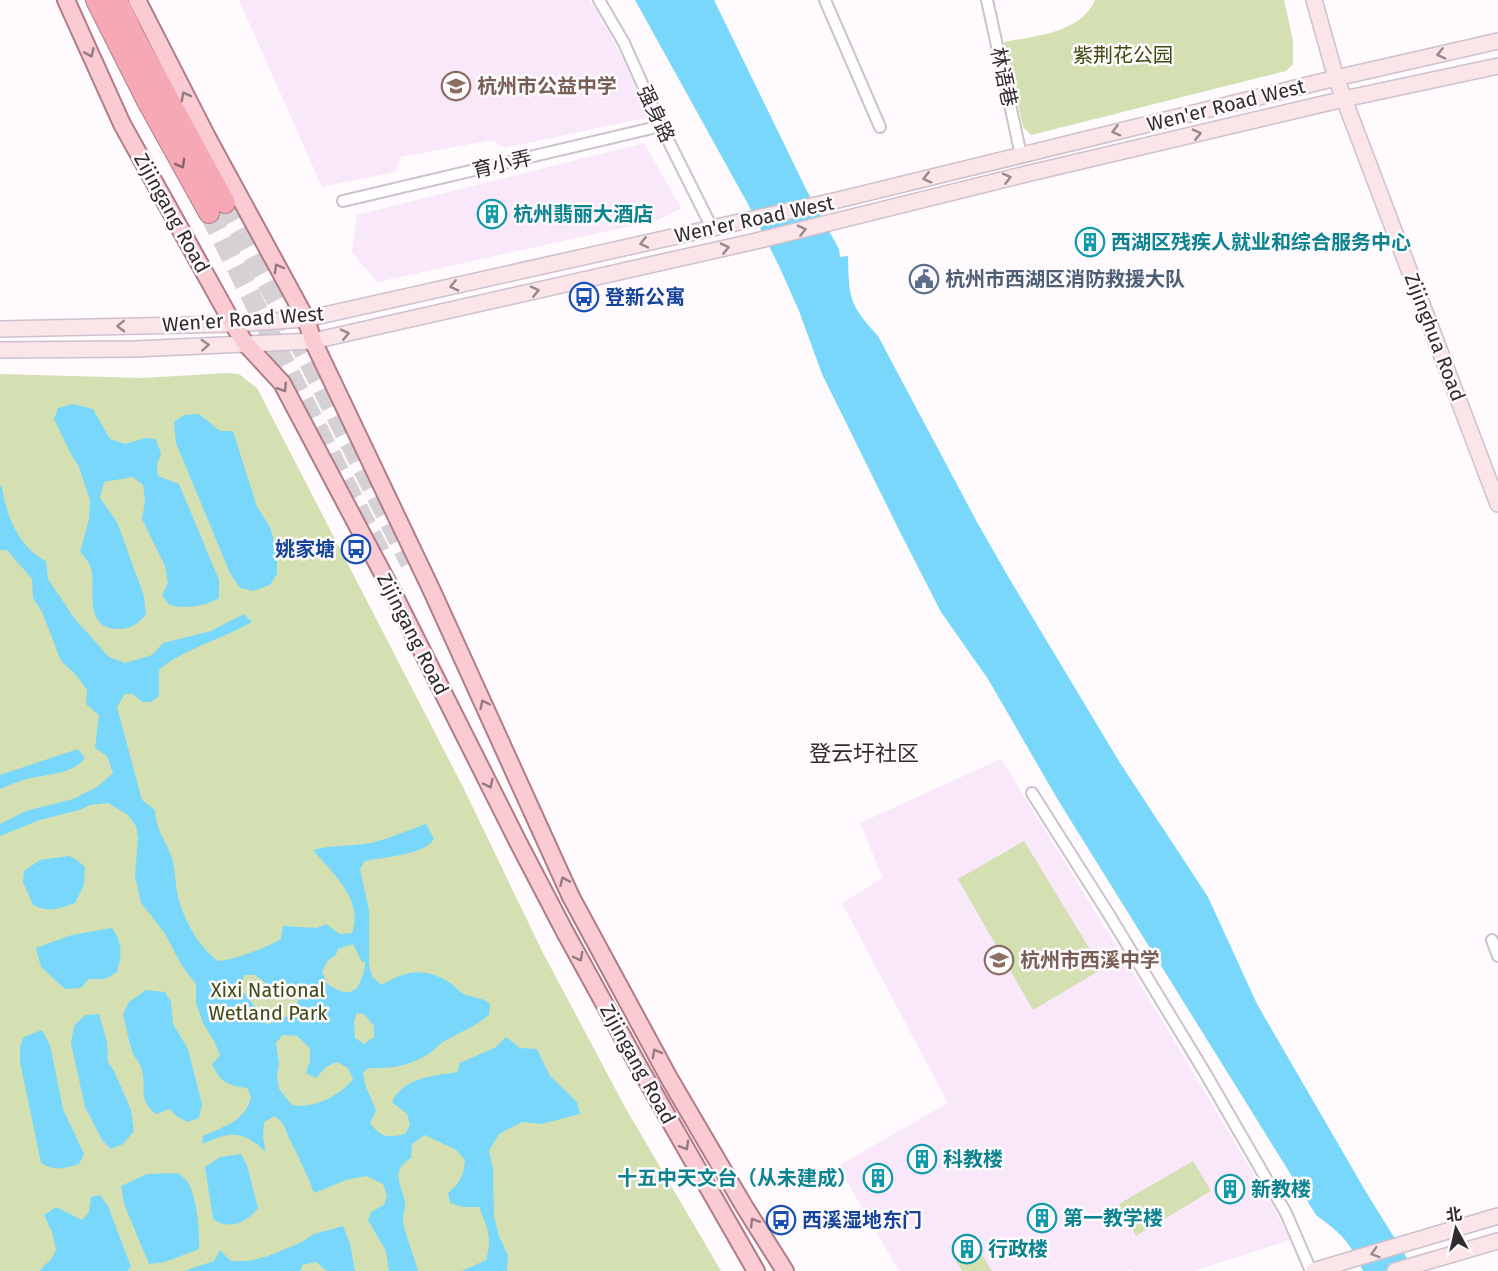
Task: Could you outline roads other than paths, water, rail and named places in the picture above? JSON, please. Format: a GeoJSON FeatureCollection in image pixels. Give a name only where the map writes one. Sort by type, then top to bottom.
{"type":"FeatureCollection","features":[{"type":"Feature","properties":{"kind":"highway","name":"Zijingang Road"},"geometry":{"type":"LineString","coordinates":[[96,0],[147,102],[217,208],[117,0]]}},
{"type":"Feature","properties":{"kind":"main road","name":"Zijingang Road"},"geometry":{"type":"LineString","coordinates":[[66,0],[122,124],[233,324],[245,343],[282,383],[392,591],[560,922],[638,1065],[756,1271]]}},
{"type":"Feature","properties":{"kind":"main road","name":"Zijingang Road"},"geometry":{"type":"LineString","coordinates":[[137,0],[207,137],[306,319],[314,341],[432,591],[571,897],[669,1078],[744,1206],[786,1271]]}},
{"type":"Feature","properties":{"kind":"main road","name":"Zijinghua Road"},"geometry":{"type":"LineString","coordinates":[[1314,0],[1336,78],[1498,504]]}},
{"type":"Feature","properties":{"kind":"main road","name":"Wen'er Road West"},"geometry":{"type":"LineString","coordinates":[[0,329],[233,324],[306,319],[838,200],[1336,78],[1498,41]]}},
{"type":"Feature","properties":{"kind":"main road","name":"Wen'er Road West"},"geometry":{"type":"LineString","coordinates":[[0,350],[135,349],[314,341],[756,241],[1344,99],[1498,66]]}},
{"type":"Feature","properties":{"kind":"main road"},"geometry":{"type":"LineString","coordinates":[[1312,1271],[1498,1216]]}},
{"type":"Feature","properties":{"kind":"main road"},"geometry":{"type":"LineString","coordinates":[[1395,1271],[1498,1241]]}},
{"type":"Feature","properties":{"kind":"street","name":"强身路"},"geometry":{"type":"LineString","coordinates":[[599,0],[624,43],[661,126],[712,228]]}},
{"type":"Feature","properties":{"kind":"street"},"geometry":{"type":"LineString","coordinates":[[825,0],[880,127]]}},
{"type":"Feature","properties":{"kind":"street","name":"林语巷"},"geometry":{"type":"LineString","coordinates":[[987,0],[1020,155]]}},
{"type":"Feature","properties":{"kind":"street","name":"育小弄"},"geometry":{"type":"LineString","coordinates":[[343,201],[661,126]]}},
{"type":"Feature","properties":{"kind":"street"},"geometry":{"type":"LineString","coordinates":[[1032,793],[1204,1071],[1286,1213],[1312,1271]]}},
{"type":"Feature","properties":{"kind":"street"},"geometry":{"type":"LineString","coordinates":[[1492,940],[1498,956]]}},
{"type":"Feature","properties":{"kind":"water"},"geometry":{"type":"Polygon","coordinates":[[[635,0],[714,0],[807,191],[839,249],[840,257],[848,256],[850,292],[856,308],[878,336],[1009,578],[1120,763],[1208,897],[1257,1004],[1366,1192],[1415,1271],[1363,1271],[1344,1239],[1316,1215],[1058,800],[988,679],[941,612],[822,374],[799,311],[749,206],[635,0]]]}},
{"type":"Feature","properties":{"kind":"water"},"geometry":{"type":"Polygon","coordinates":[[[73,404],[93,409],[110,439],[125,444],[145,438],[156,439],[161,454],[157,464],[158,476],[179,484],[219,580],[219,598],[195,606],[169,605],[162,595],[168,583],[165,566],[142,519],[145,501],[143,485],[133,477],[104,482],[100,498],[117,522],[144,596],[146,614],[134,625],[123,629],[107,627],[100,622],[93,606],[91,568],[80,552],[89,519],[90,500],[79,467],[54,419],[58,408],[73,404]]]}},
{"type":"Feature","properties":{"kind":"water"},"geometry":{"type":"Polygon","coordinates":[[[199,414],[220,431],[233,431],[257,507],[270,527],[277,552],[277,574],[270,585],[253,591],[240,588],[230,573],[176,443],[174,422],[184,415],[199,414]]]}},
{"type":"Feature","properties":{"kind":"water"},"geometry":{"type":"Polygon","coordinates":[[[0,486],[15,530],[28,548],[46,561],[48,579],[75,619],[109,657],[125,663],[152,655],[163,643],[211,631],[244,614],[252,622],[179,656],[159,670],[159,696],[151,702],[142,702],[133,694],[125,694],[117,707],[142,800],[155,810],[159,830],[170,851],[177,893],[183,912],[200,943],[218,961],[242,956],[281,939],[283,926],[317,928],[326,924],[340,934],[352,933],[355,921],[350,898],[337,877],[313,850],[375,842],[426,824],[434,839],[422,849],[365,861],[360,869],[369,910],[369,964],[372,977],[382,985],[409,973],[435,975],[464,994],[490,1004],[489,1015],[415,1061],[392,1067],[368,1068],[363,1073],[366,1087],[376,1110],[370,1123],[385,1136],[405,1134],[410,1125],[407,1114],[392,1102],[404,1087],[420,1079],[457,1072],[460,1063],[496,1047],[506,1037],[520,1048],[537,1049],[550,1076],[577,1102],[580,1114],[541,1124],[522,1122],[499,1134],[489,1151],[493,1168],[494,1216],[499,1236],[508,1256],[507,1271],[462,1271],[486,1260],[489,1245],[487,1227],[479,1207],[462,1207],[450,1203],[448,1193],[461,1178],[465,1160],[456,1150],[425,1135],[412,1144],[411,1158],[400,1168],[399,1173],[405,1203],[403,1221],[418,1271],[389,1271],[386,1251],[368,1220],[371,1212],[384,1205],[387,1195],[383,1184],[366,1176],[346,1180],[314,1193],[281,1121],[275,1116],[264,1122],[263,1138],[266,1152],[243,1136],[236,1135],[221,1137],[202,1144],[203,1136],[239,1118],[251,1097],[247,1088],[225,1082],[215,1070],[212,1064],[220,1055],[203,1023],[196,1003],[196,984],[182,966],[164,932],[141,903],[135,876],[138,838],[136,826],[128,815],[108,803],[90,805],[40,820],[0,836],[0,824],[26,811],[73,799],[97,787],[113,773],[107,756],[95,748],[99,715],[86,704],[87,690],[77,676],[61,661],[42,612],[33,598],[32,579],[7,550],[0,550],[0,486]],[[353,944],[338,949],[336,955],[328,960],[322,971],[327,984],[341,991],[350,992],[360,982],[365,962],[362,962],[353,944]],[[244,975],[240,988],[257,1009],[260,1018],[267,1024],[279,1021],[297,1010],[298,1000],[295,988],[281,980],[268,985],[255,975],[244,975]],[[357,1013],[354,1021],[355,1038],[364,1044],[374,1037],[374,1026],[364,1014],[357,1013]],[[283,1035],[276,1043],[279,1089],[292,1105],[309,1105],[326,1100],[341,1091],[353,1079],[348,1068],[337,1062],[326,1067],[316,1078],[306,1073],[310,1061],[310,1048],[297,1036],[283,1035]]]}},
{"type":"Feature","properties":{"kind":"water"},"geometry":{"type":"Polygon","coordinates":[[[78,749],[85,758],[72,768],[56,774],[23,780],[0,789],[0,775],[78,749]]]}},
{"type":"Feature","properties":{"kind":"water"},"geometry":{"type":"Polygon","coordinates":[[[69,856],[85,867],[84,885],[75,903],[54,909],[44,909],[33,905],[23,882],[24,871],[40,860],[69,856]]]}},
{"type":"Feature","properties":{"kind":"water"},"geometry":{"type":"Polygon","coordinates":[[[112,928],[120,944],[120,960],[117,972],[105,979],[89,979],[81,988],[65,989],[41,967],[36,948],[72,935],[112,928]]]}},
{"type":"Feature","properties":{"kind":"water"},"geometry":{"type":"Polygon","coordinates":[[[146,990],[165,992],[171,1002],[173,1024],[188,1049],[202,1104],[199,1118],[188,1122],[176,1116],[170,1109],[156,1114],[146,1103],[143,1074],[132,1051],[123,1014],[129,1002],[146,990]]]}},
{"type":"Feature","properties":{"kind":"water"},"geometry":{"type":"Polygon","coordinates":[[[99,1014],[107,1042],[108,1062],[131,1110],[134,1131],[123,1144],[111,1149],[102,1140],[85,1107],[71,1043],[74,1026],[85,1015],[99,1014]]]}},
{"type":"Feature","properties":{"kind":"water"},"geometry":{"type":"Polygon","coordinates":[[[42,1030],[50,1045],[63,1109],[84,1154],[79,1164],[64,1168],[55,1168],[41,1163],[20,1062],[20,1046],[24,1037],[42,1030]]]}},
{"type":"Feature","properties":{"kind":"water"},"geometry":{"type":"Polygon","coordinates":[[[241,1154],[247,1165],[258,1208],[243,1221],[231,1224],[219,1223],[213,1219],[205,1167],[220,1157],[241,1154]]]}},
{"type":"Feature","properties":{"kind":"water"},"geometry":{"type":"Polygon","coordinates":[[[178,1173],[187,1182],[194,1197],[199,1249],[165,1262],[149,1264],[124,1204],[121,1186],[147,1174],[178,1173]]]}},
{"type":"Feature","properties":{"kind":"water"},"geometry":{"type":"Polygon","coordinates":[[[100,1195],[108,1206],[131,1267],[127,1271],[39,1271],[52,1258],[56,1250],[52,1232],[44,1215],[56,1207],[82,1220],[89,1212],[91,1197],[100,1195]]]}},
{"type":"Feature","properties":{"kind":"water"},"geometry":{"type":"Polygon","coordinates":[[[343,1226],[350,1244],[355,1271],[327,1271],[316,1262],[302,1265],[300,1271],[184,1271],[214,1261],[220,1250],[231,1261],[249,1261],[300,1243],[314,1234],[343,1226]]]}},
{"type":"Feature","properties":{"kind":"tunnel"},"geometry":{"type":"LineString","coordinates":[[225,203],[309,362],[410,563]]}},
{"type":"Feature","properties":{"kind":"tunnel"},"geometry":{"type":"LineString","coordinates":[[209,213],[381,554]]}},
{"type":"Feature","properties":{"kind":"place","name":"杭州市公益中学"},"geometry":{"type":"Point","coordinates":[456,86]}},
{"type":"Feature","properties":{"kind":"place","name":"杭州翡丽大酒店"},"geometry":{"type":"Point","coordinates":[492,214]}},
{"type":"Feature","properties":{"kind":"place","name":"西湖区残疾人就业和综合服务中心"},"geometry":{"type":"Point","coordinates":[1090,242]}},
{"type":"Feature","properties":{"kind":"place","name":"杭州市西湖区消防救援大队"},"geometry":{"type":"Point","coordinates":[924,279]}},
{"type":"Feature","properties":{"kind":"place","name":"登新公寓"},"geometry":{"type":"Point","coordinates":[584,297]}},
{"type":"Feature","properties":{"kind":"place","name":"姚家塘"},"geometry":{"type":"Point","coordinates":[356,549]}},
{"type":"Feature","properties":{"kind":"place","name":"杭州市西溪中学"},"geometry":{"type":"Point","coordinates":[999,960]}},
{"type":"Feature","properties":{"kind":"place","name":"科教楼"},"geometry":{"type":"Point","coordinates":[922,1159]}},
{"type":"Feature","properties":{"kind":"place","name":"十五中天文台（从未建成）"},"geometry":{"type":"Point","coordinates":[878,1178]}},
{"type":"Feature","properties":{"kind":"place","name":"新教楼"},"geometry":{"type":"Point","coordinates":[1230,1189]}},
{"type":"Feature","properties":{"kind":"place","name":"第一教学楼"},"geometry":{"type":"Point","coordinates":[1042,1218]}},
{"type":"Feature","properties":{"kind":"place","name":"西溪湿地东门"},"geometry":{"type":"Point","coordinates":[781,1220]}},
{"type":"Feature","properties":{"kind":"place","name":"行政楼"},"geometry":{"type":"Point","coordinates":[967,1249]}},
{"type":"Feature","properties":{"kind":"district","name":"登云圩社区"},"geometry":{"type":"Point","coordinates":[864,753]}},
{"type":"Feature","properties":{"kind":"park label","name":"紫荆花公园"},"geometry":{"type":"Point","coordinates":[1123,55]}},
{"type":"Feature","properties":{"kind":"park label","name":"Xixi National Wetland Park"},"geometry":{"type":"Point","coordinates":[268,1002]}}]}
